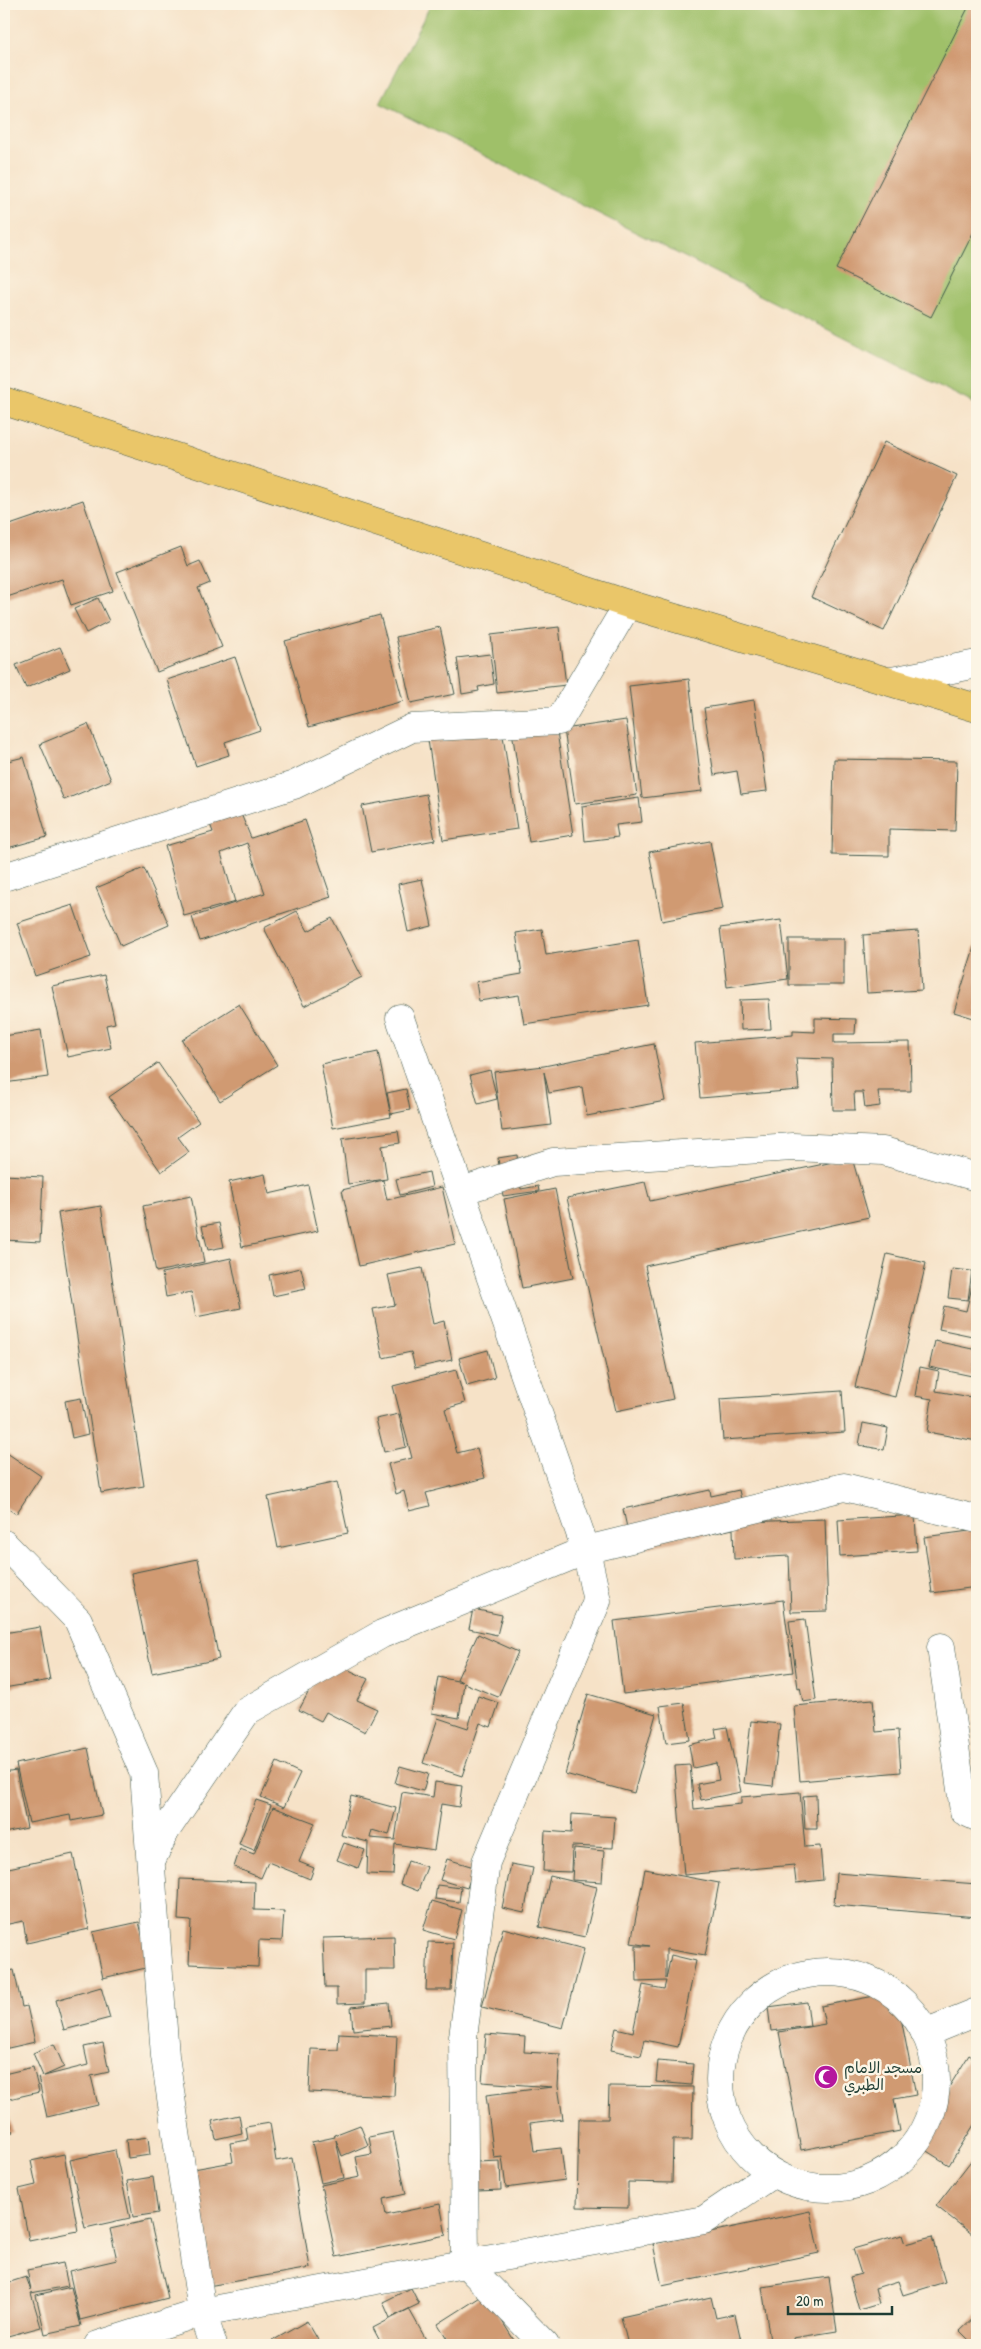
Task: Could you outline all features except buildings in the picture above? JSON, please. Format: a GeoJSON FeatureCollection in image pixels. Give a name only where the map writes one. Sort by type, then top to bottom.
{"type":"FeatureCollection","features":[{"type":"Feature","properties":{"kind":"main road"},"geometry":{"type":"LineString","coordinates":[[4,401],[628,604],[892,681],[977,708]]}},
{"type":"Feature","properties":{"kind":"street"},"geometry":{"type":"LineString","coordinates":[[4,877],[294,785],[412,728],[559,721],[628,604]]}},
{"type":"Feature","properties":{"kind":"street"},"geometry":{"type":"LineString","coordinates":[[892,681],[977,664]]}},
{"type":"Feature","properties":{"kind":"street"},"geometry":{"type":"LineString","coordinates":[[400,1018],[586,1550],[597,1602],[486,1862],[463,2037],[465,2264],[545,2345]]}},
{"type":"Feature","properties":{"kind":"street"},"geometry":{"type":"LineString","coordinates":[[461,1191],[553,1162],[792,1147],[883,1151],[977,1177]]}},
{"type":"Feature","properties":{"kind":"street"},"geometry":{"type":"LineString","coordinates":[[151,1861],[166,1830],[247,1711],[382,1634],[586,1550],[844,1487],[977,1519]]}},
{"type":"Feature","properties":{"kind":"street"},"geometry":{"type":"LineString","coordinates":[[4,1544],[78,1620],[144,1773],[165,2056],[202,2312],[213,2345]]}},
{"type":"Feature","properties":{"kind":"street"},"geometry":{"type":"LineString","coordinates":[[941,1647],[964,1811],[977,1817]]}},
{"type":"Feature","properties":{"kind":"street"},"geometry":{"type":"LineString","coordinates":[[832,1972],[867,1978],[898,1997],[922,2024],[925,2033],[935,2057],[936,2093],[926,2128],[905,2157],[876,2178],[842,2188],[806,2187],[772,2174],[745,2151],[726,2121],[719,2086],[723,2050],[739,2018],[764,1992],[796,1976],[832,1972]]}},
{"type":"Feature","properties":{"kind":"street"},"geometry":{"type":"LineString","coordinates":[[925,2033],[977,2012]]}},
{"type":"Feature","properties":{"kind":"street"},"geometry":{"type":"LineString","coordinates":[[98,2345],[202,2312],[704,2220],[772,2174]]}},
{"type":"Feature","properties":{"kind":"green space"},"geometry":{"type":"Polygon","coordinates":[[[431,4],[977,4],[977,405],[380,103],[431,4]]]}},
{"type":"Feature","properties":{"kind":"place","name":"مسجد الامام الطبري"},"geometry":{"type":"Point","coordinates":[826,2077]}}]}
